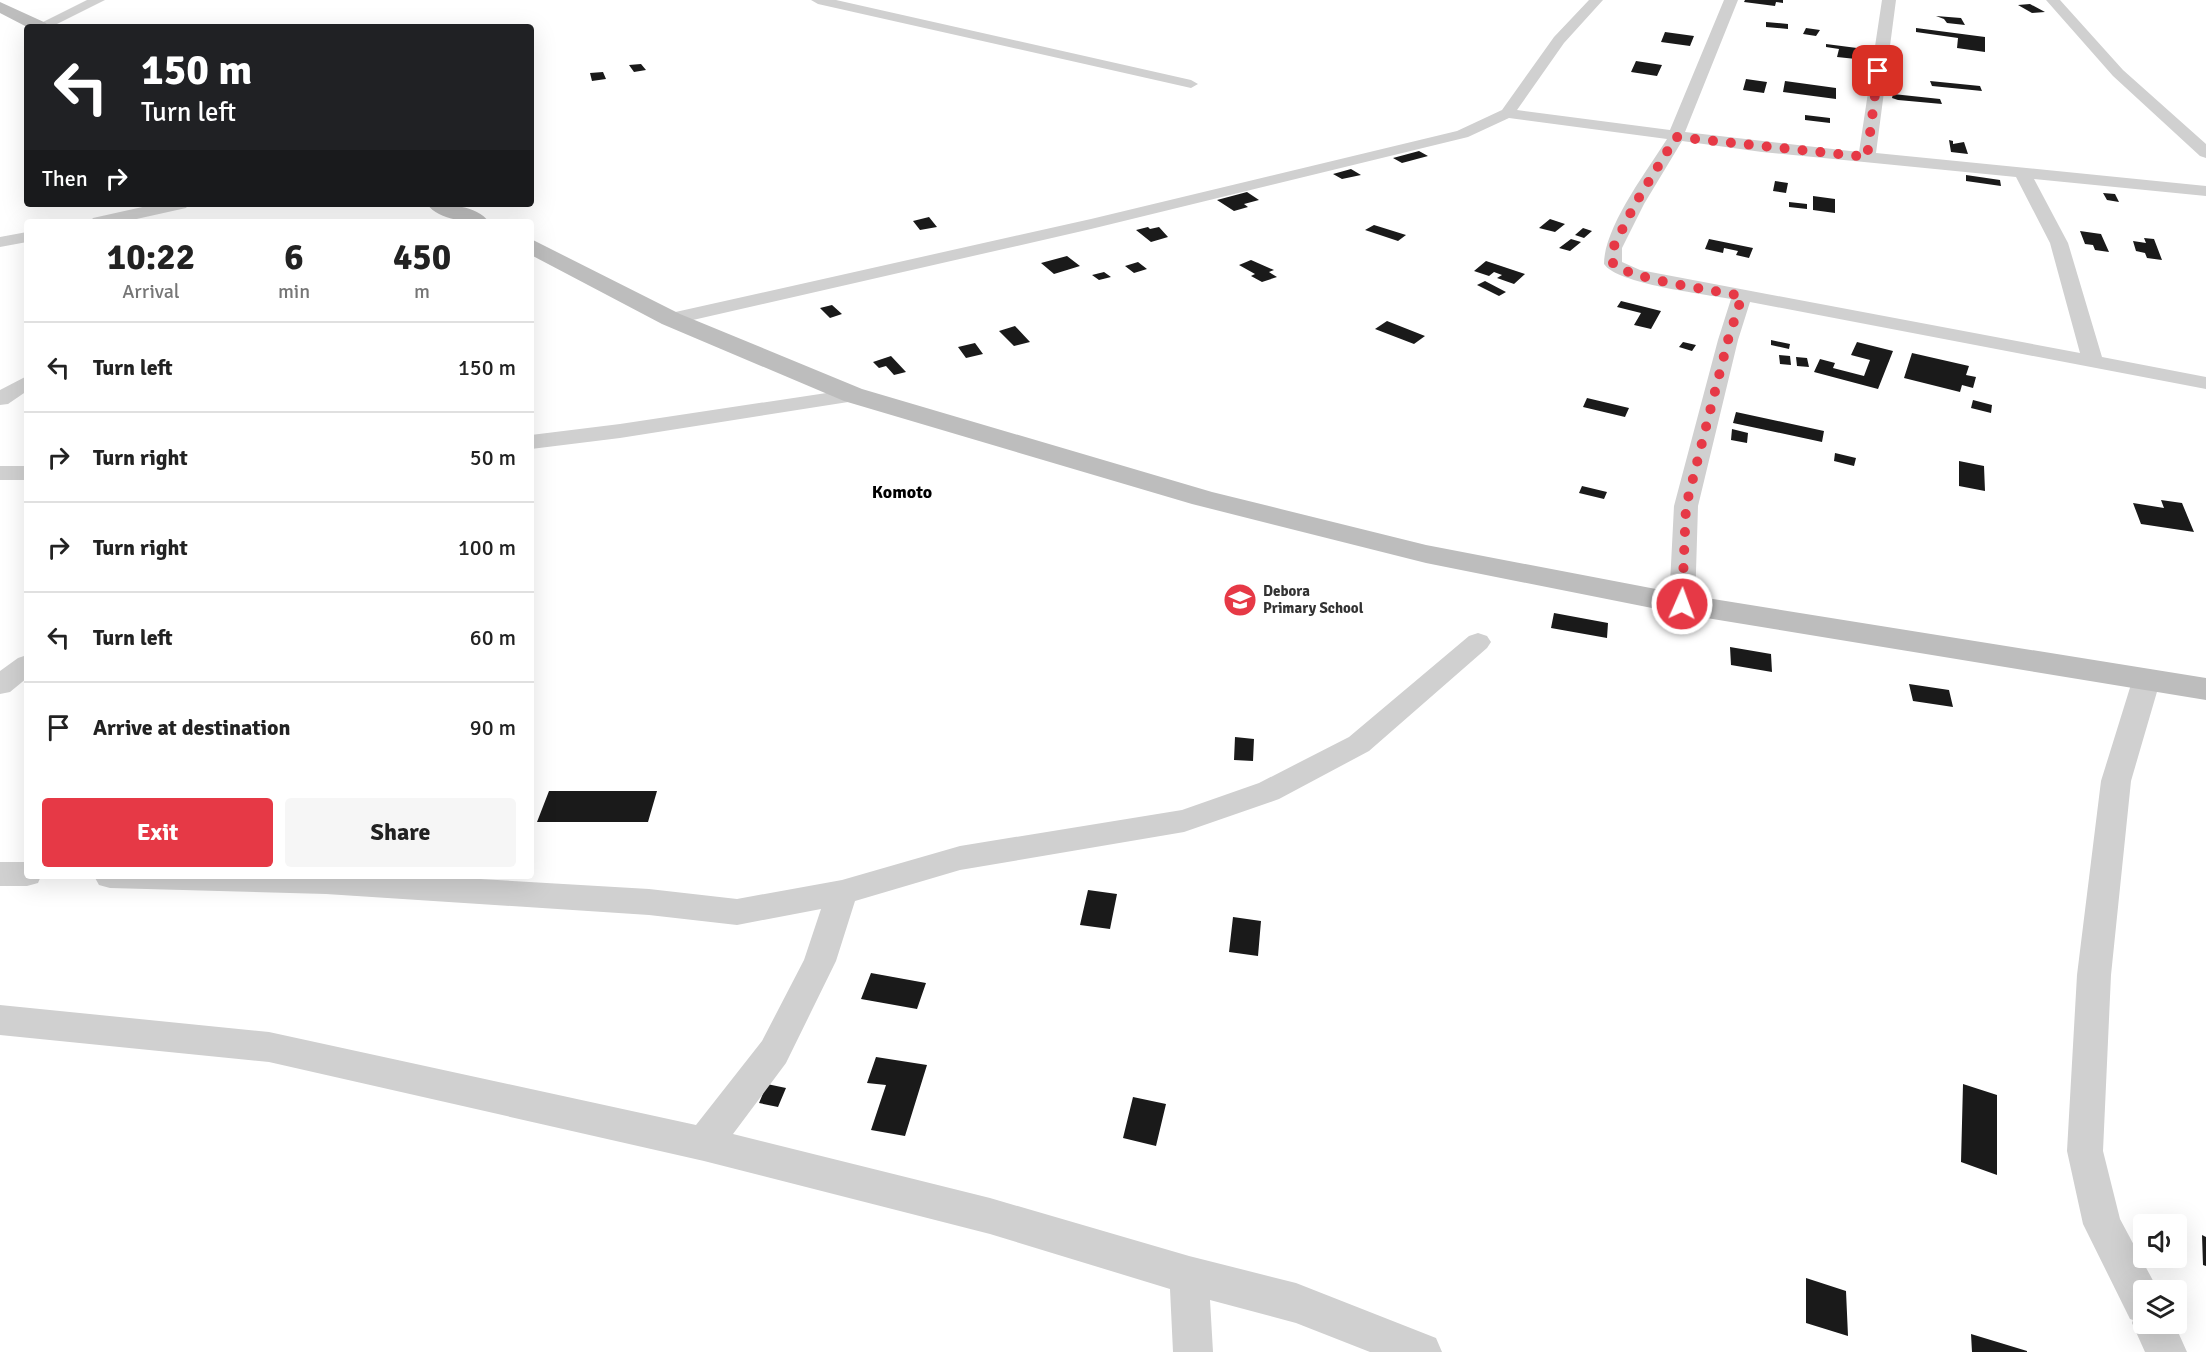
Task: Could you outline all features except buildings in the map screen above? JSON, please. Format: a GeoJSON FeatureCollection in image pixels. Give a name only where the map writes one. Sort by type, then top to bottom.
{"type":"FeatureCollection","features":[{"type":"Feature","properties":{"kind":"street"},"geometry":{"type":"LineString","coordinates":[[46,24],[98,0]]}},
{"type":"Feature","properties":{"kind":"street"},"geometry":{"type":"LineString","coordinates":[[818,0],[1191,84]]}},
{"type":"Feature","properties":{"kind":"street"},"geometry":{"type":"LineString","coordinates":[[671,320],[1103,221],[1462,134],[1507,113],[1558,40],[1596,0]]}},
{"type":"Feature","properties":{"kind":"street"},"geometry":{"type":"LineString","coordinates":[[1731,0],[1676,137],[1635,204],[1613,248],[1613,264],[1619,269],[1636,275],[1742,296],[2093,362],[2202,388]]}},
{"type":"Feature","properties":{"kind":"street"},"geometry":{"type":"LineString","coordinates":[[1867,157],[1889,0]]}},
{"type":"Feature","properties":{"kind":"street"},"geometry":{"type":"LineString","coordinates":[[2053,0],[2118,73],[2206,153]]}},
{"type":"Feature","properties":{"kind":"street"},"geometry":{"type":"LineString","coordinates":[[0,7],[34,24]]}},
{"type":"Feature","properties":{"kind":"street"},"geometry":{"type":"LineString","coordinates":[[1507,113],[1676,137],[2206,191]]}},
{"type":"Feature","properties":{"kind":"street"},"geometry":{"type":"LineString","coordinates":[[2022,172],[2059,243],[2093,362]]}},
{"type":"Feature","properties":{"kind":"street"},"geometry":{"type":"LineString","coordinates":[[112,219],[166,207]]}},
{"type":"Feature","properties":{"kind":"street"},"geometry":{"type":"LineString","coordinates":[[445,207],[471,219]]}},
{"type":"Feature","properties":{"kind":"street"},"geometry":{"type":"LineString","coordinates":[[0,242],[24,238]]}},
{"type":"Feature","properties":{"kind":"street"},"geometry":{"type":"LineString","coordinates":[[534,250],[671,320],[853,394],[1213,501],[1426,554],[1682,604],[2206,689]]}},
{"type":"Feature","properties":{"kind":"street"},"geometry":{"type":"LineString","coordinates":[[1682,604],[1686,506],[1728,340],[1742,296]]}},
{"type":"Feature","properties":{"kind":"street"},"geometry":{"type":"LineString","coordinates":[[0,399],[24,385]]}},
{"type":"Feature","properties":{"kind":"street"},"geometry":{"type":"LineString","coordinates":[[534,442],[620,431],[853,394]]}},
{"type":"Feature","properties":{"kind":"street"},"geometry":{"type":"LineString","coordinates":[[0,473],[24,473]]}},
{"type":"Feature","properties":{"kind":"street"},"geometry":{"type":"LineString","coordinates":[[218,879],[326,882],[649,902],[737,912],[842,892],[960,858],[1184,821],[1269,791],[1359,744],[1478,642]]}},
{"type":"Feature","properties":{"kind":"street"},"geometry":{"type":"LineString","coordinates":[[0,685],[24,666]]}},
{"type":"Feature","properties":{"kind":"street"},"geometry":{"type":"LineString","coordinates":[[2133,1284],[2102,1224],[2085,1151],[2094,975],[2116,781],[2147,678]]}},
{"type":"Feature","properties":{"kind":"street"},"geometry":{"type":"LineString","coordinates":[[0,873],[24,874]]}},
{"type":"Feature","properties":{"kind":"street"},"geometry":{"type":"LineString","coordinates":[[704,1144],[774,1052],[820,961],[842,892]]}},
{"type":"Feature","properties":{"kind":"street"},"geometry":{"type":"LineString","coordinates":[[0,1020],[270,1047],[704,1144],[990,1216],[1189,1275],[1296,1303],[1422,1352]]}},
{"type":"Feature","properties":{"kind":"street"},"geometry":{"type":"LineString","coordinates":[[1189,1275],[1193,1352]]}},
{"type":"Feature","properties":{"kind":"street"},"geometry":{"type":"LineString","coordinates":[[2158,1334],[2167,1352]]}},
{"type":"Feature","properties":{"kind":"place","name":"Debora Primary School"},"geometry":{"type":"Point","coordinates":[1240,600]}},
{"type":"Feature","properties":{"kind":"district","name":"Komoto"},"geometry":{"type":"Point","coordinates":[902,492]}},
{"type":"Feature","properties":{"kind":"route"},"geometry":{"type":"LineString","coordinates":[[1682,604],[1686,506],[1728,340],[1742,296],[1636,275],[1619,269],[1613,264],[1613,248],[1635,204],[1676,137],[1867,157],[1878,71]]}}]}
